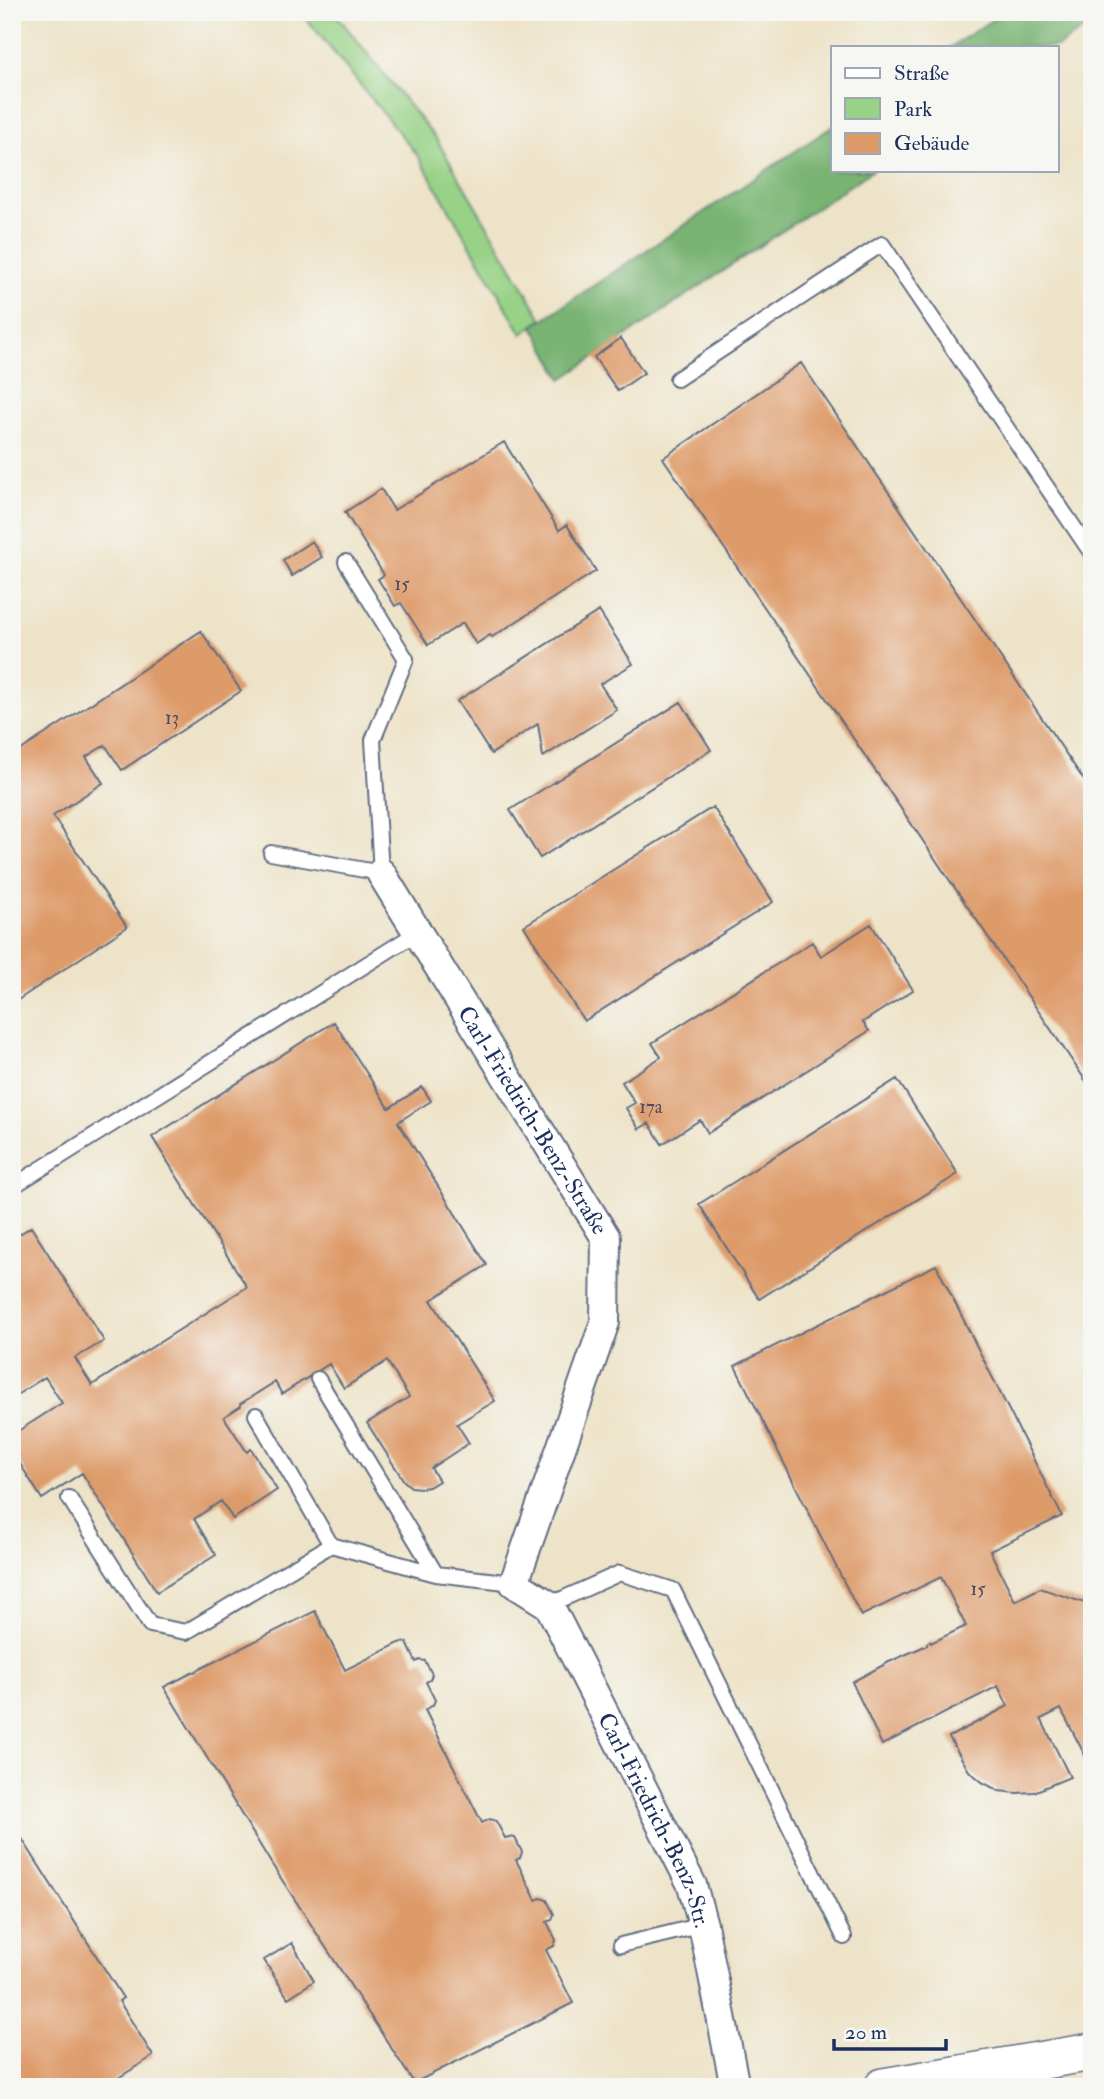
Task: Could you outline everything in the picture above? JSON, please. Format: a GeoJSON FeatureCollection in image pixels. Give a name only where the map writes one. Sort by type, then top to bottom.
{"type":"FeatureCollection","features":[{"type":"Feature","properties":{"kind":"street","name":"Carl-Friedrich-Benz-Straße"},"geometry":{"type":"LineString","coordinates":[[381,873],[606,1238],[605,1322],[514,1583]]}},
{"type":"Feature","properties":{"kind":"street"},"geometry":{"type":"LineString","coordinates":[[514,1583],[549,1605]]}},
{"type":"Feature","properties":{"kind":"street","name":"Carl-Friedrich-Benz-Str."},"geometry":{"type":"LineString","coordinates":[[549,1605],[692,1885],[703,1925],[735,2087]]}},
{"type":"Feature","properties":{"kind":"street"},"geometry":{"type":"LineString","coordinates":[[883,2087],[1092,2052]]}},
{"type":"Feature","properties":{"kind":"lane"},"geometry":{"type":"LineString","coordinates":[[677,379],[881,244],[1092,554]]}},
{"type":"Feature","properties":{"kind":"lane"},"geometry":{"type":"LineString","coordinates":[[271,853],[381,873],[373,740],[406,659],[346,562]]}},
{"type":"Feature","properties":{"kind":"lane"},"geometry":{"type":"LineString","coordinates":[[12,1187],[418,933]]}},
{"type":"Feature","properties":{"kind":"lane"},"geometry":{"type":"LineString","coordinates":[[318,1379],[436,1574]]}},
{"type":"Feature","properties":{"kind":"lane"},"geometry":{"type":"LineString","coordinates":[[256,1415],[331,1545],[436,1574],[514,1583]]}},
{"type":"Feature","properties":{"kind":"lane"},"geometry":{"type":"LineString","coordinates":[[69,1498],[150,1625],[186,1632],[331,1545]]}},
{"type":"Feature","properties":{"kind":"lane"},"geometry":{"type":"LineString","coordinates":[[549,1605],[620,1573],[673,1590],[844,1937]]}},
{"type":"Feature","properties":{"kind":"lane"},"geometry":{"type":"LineString","coordinates":[[621,1945],[703,1925]]}},
{"type":"Feature","properties":{"kind":"green space"},"geometry":{"type":"Polygon","coordinates":[[[301,12],[334,12],[437,140],[542,319],[522,334],[418,156],[301,12]]]}},
{"type":"Feature","properties":{"kind":"green space"},"geometry":{"type":"Polygon","coordinates":[[[1004,12],[1092,12],[1092,24],[1058,46],[953,46],[1004,12]]]}},
{"type":"Feature","properties":{"kind":"green space"},"geometry":{"type":"Polygon","coordinates":[[[831,127],[831,172],[870,172],[562,379],[533,326],[831,127]]]}},
{"type":"Feature","properties":{"kind":"building"},"geometry":{"type":"Polygon","coordinates":[[[621,338],[644,373],[618,391],[594,357],[621,338]]]}},
{"type":"Feature","properties":{"kind":"building"},"geometry":{"type":"Polygon","coordinates":[[[801,363],[1092,792],[1092,1090],[663,458],[801,363]]]}},
{"type":"Feature","properties":{"kind":"building"},"geometry":{"type":"Polygon","coordinates":[[[504,442],[559,530],[567,525],[596,571],[492,637],[490,635],[476,644],[463,623],[428,645],[401,603],[395,606],[378,579],[384,575],[345,512],[381,489],[394,510],[504,442]]]}},
{"type":"Feature","properties":{"kind":"building"},"geometry":{"type":"Polygon","coordinates":[[[312,541],[322,557],[292,576],[283,560],[312,541]]]}},
{"type":"Feature","properties":{"kind":"building"},"geometry":{"type":"Polygon","coordinates":[[[599,611],[633,664],[600,684],[617,710],[543,757],[538,724],[491,754],[457,701],[599,611]]]}},
{"type":"Feature","properties":{"kind":"building"},"geometry":{"type":"Polygon","coordinates":[[[201,631],[241,691],[122,770],[105,745],[86,757],[103,783],[53,816],[127,927],[12,1004],[12,756],[201,631]]]}},
{"type":"Feature","properties":{"kind":"building"},"geometry":{"type":"Polygon","coordinates":[[[681,702],[711,750],[540,858],[510,810],[681,702]]]}},
{"type":"Feature","properties":{"kind":"building"},"geometry":{"type":"Polygon","coordinates":[[[713,807],[773,902],[584,1021],[524,926],[713,807]]]}},
{"type":"Feature","properties":{"kind":"building"},"geometry":{"type":"Polygon","coordinates":[[[871,924],[913,990],[863,1022],[869,1031],[708,1133],[700,1120],[662,1144],[649,1123],[639,1129],[626,1108],[635,1103],[622,1082],[661,1057],[652,1043],[812,942],[821,956],[871,924]]]}},
{"type":"Feature","properties":{"kind":"building"},"geometry":{"type":"Polygon","coordinates":[[[334,1022],[389,1108],[422,1087],[431,1101],[398,1122],[487,1265],[431,1300],[495,1401],[457,1424],[469,1443],[431,1468],[439,1481],[421,1488],[411,1487],[404,1481],[367,1423],[409,1397],[387,1361],[344,1388],[329,1364],[282,1394],[275,1382],[224,1417],[247,1452],[251,1449],[277,1490],[233,1519],[221,1501],[194,1519],[216,1555],[157,1592],[82,1473],[42,1499],[12,1451],[12,1435],[62,1403],[45,1377],[12,1398],[12,1239],[31,1227],[104,1341],[75,1358],[92,1385],[247,1287],[152,1137],[334,1022]]]}},
{"type":"Feature","properties":{"kind":"building"},"geometry":{"type":"Polygon","coordinates":[[[897,1079],[958,1174],[759,1299],[699,1204],[897,1079]]]}},
{"type":"Feature","properties":{"kind":"building"},"geometry":{"type":"Polygon","coordinates":[[[936,1265],[1062,1516],[990,1551],[1015,1601],[1040,1588],[1085,1603],[1092,1616],[1092,1769],[1061,1709],[1041,1719],[1070,1777],[1034,1792],[999,1791],[982,1782],[969,1771],[949,1737],[1008,1706],[998,1686],[882,1745],[852,1682],[927,1645],[930,1641],[931,1643],[966,1626],[941,1577],[861,1616],[735,1366],[936,1265]]]}},
{"type":"Feature","properties":{"kind":"building"},"geometry":{"type":"Polygon","coordinates":[[[315,1611],[345,1670],[401,1642],[407,1643],[416,1662],[425,1661],[432,1674],[426,1682],[435,1700],[433,1705],[425,1710],[482,1823],[490,1819],[496,1821],[505,1838],[515,1838],[522,1852],[516,1860],[536,1900],[547,1900],[554,1914],[552,1920],[547,1922],[556,1940],[554,1946],[546,1950],[573,2003],[414,2083],[271,1863],[164,1687],[315,1611]]]}},
{"type":"Feature","properties":{"kind":"building"},"geometry":{"type":"Polygon","coordinates":[[[12,1823],[123,1998],[119,2001],[153,2056],[104,2087],[18,2087],[12,2078],[12,1823]]]}},
{"type":"Feature","properties":{"kind":"building"},"geometry":{"type":"Polygon","coordinates":[[[292,1943],[314,1981],[288,1998],[264,1960],[292,1943]]]}}]}
